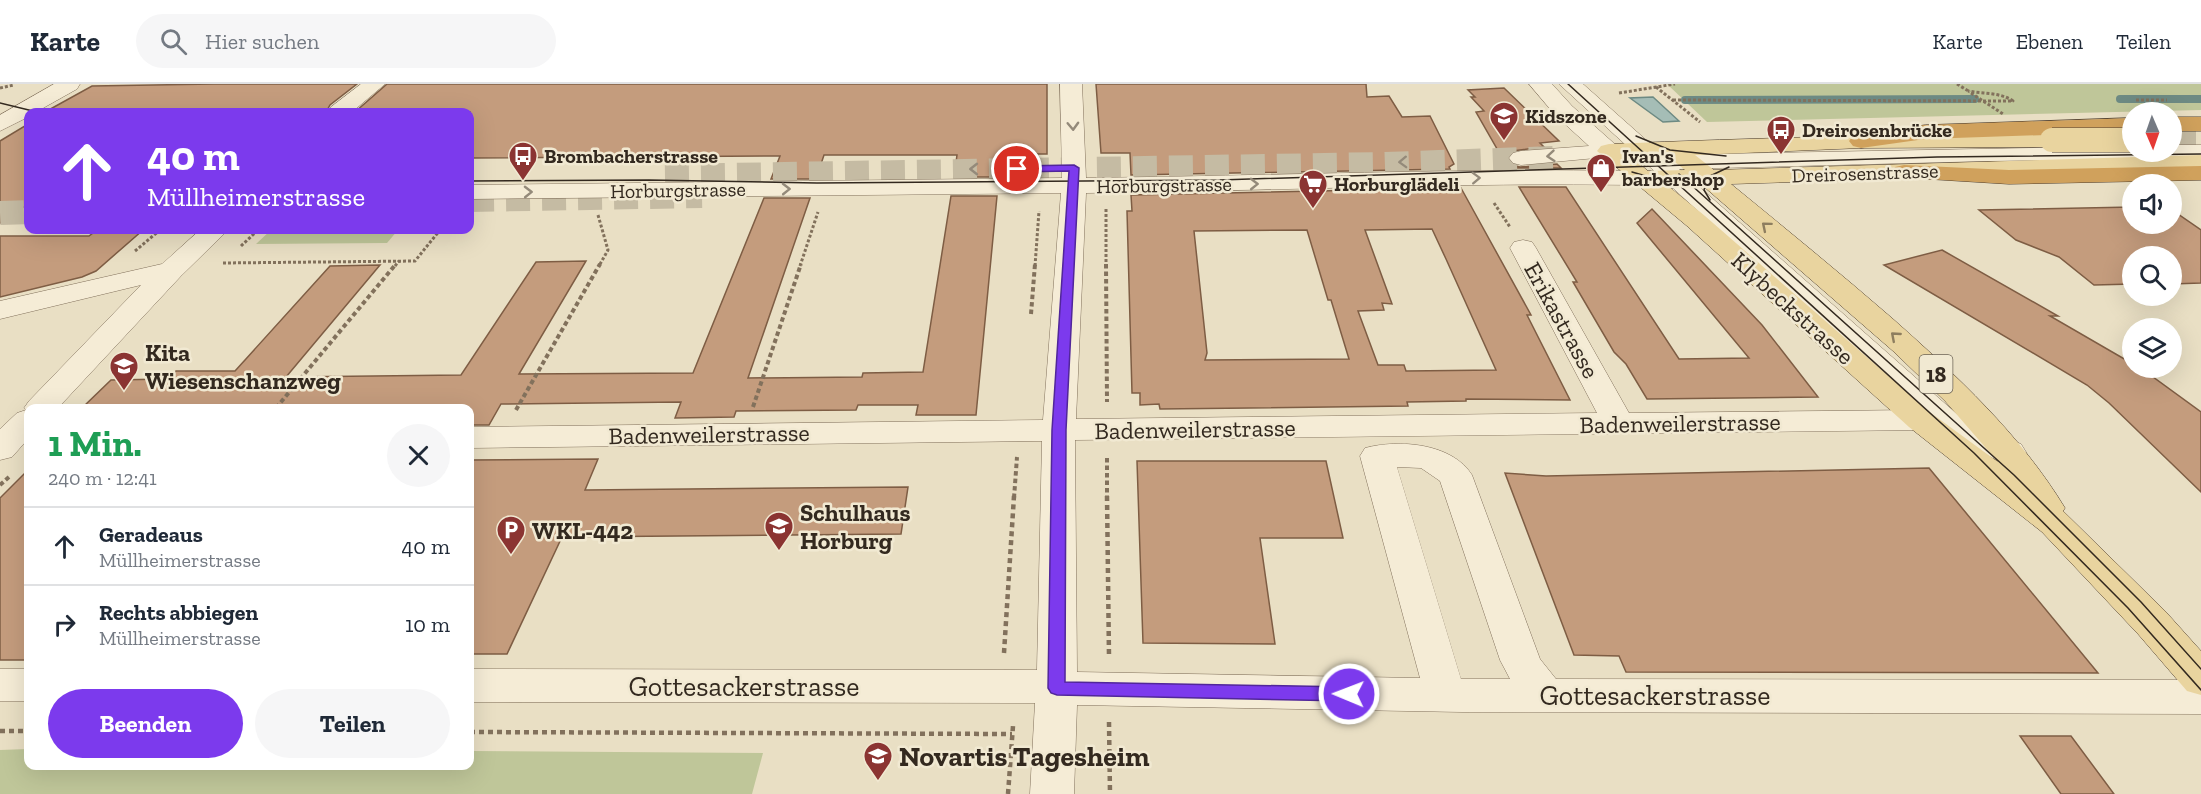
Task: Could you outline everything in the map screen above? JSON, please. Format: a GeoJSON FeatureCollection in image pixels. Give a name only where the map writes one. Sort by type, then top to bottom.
{"type":"FeatureCollection","features":[{"type":"Feature","properties":{"kind":"highway"},"geometry":{"type":"LineString","coordinates":[[2182,124],[2201,124]]}},
{"type":"Feature","properties":{"kind":"highway"},"geometry":{"type":"LineString","coordinates":[[1861,141],[1925,132],[2122,125]]}},
{"type":"Feature","properties":{"kind":"highway"},"geometry":{"type":"LineString","coordinates":[[1904,172],[2009,177],[2201,173]]}},
{"type":"Feature","properties":{"kind":"main road","name":"Dreirosenstrasse"},"geometry":{"type":"LineString","coordinates":[[1663,162],[1861,141],[2069,152]]}},
{"type":"Feature","properties":{"kind":"main road"},"geometry":{"type":"LineString","coordinates":[[2182,141],[2201,141]]}},
{"type":"Feature","properties":{"kind":"main road"},"geometry":{"type":"LineString","coordinates":[[2069,152],[2122,142]]}},
{"type":"Feature","properties":{"kind":"main road","name":"Klybeckstrasse"},"geometry":{"type":"LineString","coordinates":[[1609,151],[1663,162],[1696,221],[1920,420],[2055,523],[2152,623],[2201,679]]}},
{"type":"Feature","properties":{"kind":"main road","name":"Dreirosenstrasse"},"geometry":{"type":"LineString","coordinates":[[1663,162],[1708,177],[1760,177],[1904,172],[2069,152]]}},
{"type":"Feature","properties":{"kind":"main road"},"geometry":{"type":"LineString","coordinates":[[2069,152],[2201,162]]}},
{"type":"Feature","properties":{"kind":"main road","name":"Klybeckstrasse"},"geometry":{"type":"LineString","coordinates":[[1708,177],[1905,345],[1987,426],[2022,469],[2055,523]]}},
{"type":"Feature","properties":{"kind":"main road"},"geometry":{"type":"LineString","coordinates":[[1741,204],[1738,196],[1742,186],[1760,177]]}},
{"type":"Feature","properties":{"kind":"street"},"geometry":{"type":"LineString","coordinates":[[33,108],[69,84]]}},
{"type":"Feature","properties":{"kind":"street"},"geometry":{"type":"LineString","coordinates":[[344,108],[374,84]]}},
{"type":"Feature","properties":{"kind":"street"},"geometry":{"type":"LineString","coordinates":[[1052,794],[1037,687],[1059,430],[1074,177],[1071,84]]}},
{"type":"Feature","properties":{"kind":"street","name":"Klybeckstrasse"},"geometry":{"type":"LineString","coordinates":[[1540,84],[1564,111],[1609,151]]}},
{"type":"Feature","properties":{"kind":"street"},"geometry":{"type":"LineString","coordinates":[[1570,84],[1663,162],[1957,430],[2055,523]]}},
{"type":"Feature","properties":{"kind":"street","name":"Klybeckstrasse"},"geometry":{"type":"LineString","coordinates":[[1590,84],[1663,162]]}},
{"type":"Feature","properties":{"kind":"street"},"geometry":{"type":"LineString","coordinates":[[0,106],[24,113]]}},
{"type":"Feature","properties":{"kind":"street"},"geometry":{"type":"LineString","coordinates":[[0,124],[24,113]]}},
{"type":"Feature","properties":{"kind":"street","name":"Horburgstrasse"},"geometry":{"type":"LineString","coordinates":[[474,192],[1074,177],[1284,166],[1502,159],[1609,151]]}},
{"type":"Feature","properties":{"kind":"street","name":"Horburgstrasse"},"geometry":{"type":"LineString","coordinates":[[474,173],[1477,178],[1663,162],[2069,152],[2201,152]]}},
{"type":"Feature","properties":{"kind":"street"},"geometry":{"type":"LineString","coordinates":[[44,404],[171,270],[211,234]]}},
{"type":"Feature","properties":{"kind":"street","name":"Erikastrasse"},"geometry":{"type":"LineString","coordinates":[[1523,248],[1619,424]]}},
{"type":"Feature","properties":{"kind":"street"},"geometry":{"type":"LineString","coordinates":[[0,310],[171,270]]}},
{"type":"Feature","properties":{"kind":"street","name":"Badenweilerstrasse"},"geometry":{"type":"LineString","coordinates":[[485,437],[1920,420],[1957,430]]}},
{"type":"Feature","properties":{"kind":"street"},"geometry":{"type":"LineString","coordinates":[[1957,430],[2008,452]]}},
{"type":"Feature","properties":{"kind":"street"},"geometry":{"type":"LineString","coordinates":[[1444,695],[1377,456],[1429,457],[1455,475],[1520,660],[1529,677],[1546,695]]}},
{"type":"Feature","properties":{"kind":"street"},"geometry":{"type":"LineString","coordinates":[[0,685],[24,685]]}},
{"type":"Feature","properties":{"kind":"street","name":"Gottesackerstrasse"},"geometry":{"type":"LineString","coordinates":[[474,686],[1037,687],[1444,695],[2201,697]]}},
{"type":"Feature","properties":{"kind":"path"},"geometry":{"type":"LineString","coordinates":[[1619,93],[1675,84]]}},
{"type":"Feature","properties":{"kind":"path"},"geometry":{"type":"LineString","coordinates":[[1957,84],[2003,114]]}},
{"type":"Feature","properties":{"kind":"path"},"geometry":{"type":"LineString","coordinates":[[1656,87],[1704,125]]}},
{"type":"Feature","properties":{"kind":"path"},"geometry":{"type":"LineString","coordinates":[[1673,100],[2013,101],[2004,95],[1969,92]]}},
{"type":"Feature","properties":{"kind":"path"},"geometry":{"type":"LineString","coordinates":[[1477,178],[1523,248]]}},
{"type":"Feature","properties":{"kind":"path"},"geometry":{"type":"LineString","coordinates":[[745,434],[822,201]]}},
{"type":"Feature","properties":{"kind":"path"},"geometry":{"type":"LineString","coordinates":[[485,437],[608,249],[597,212]]}},
{"type":"Feature","properties":{"kind":"path"},"geometry":{"type":"LineString","coordinates":[[223,263],[415,261],[437,234]]}},
{"type":"Feature","properties":{"kind":"path"},"geometry":{"type":"LineString","coordinates":[[279,404],[399,261]]}},
{"type":"Feature","properties":{"kind":"path"},"geometry":{"type":"LineString","coordinates":[[1008,794],[1012,734],[1037,687]]}},
{"type":"Feature","properties":{"kind":"path"},"geometry":{"type":"LineString","coordinates":[[0,731],[24,731]]}},
{"type":"Feature","properties":{"kind":"path"},"geometry":{"type":"LineString","coordinates":[[474,732],[1012,734]]}},
{"type":"Feature","properties":{"kind":"green space"},"geometry":{"type":"Polygon","coordinates":[[[1667,84],[2201,84],[2201,110],[2182,110],[2182,102],[2122,102],[2122,112],[1707,122],[1667,84]]]}},
{"type":"Feature","properties":{"kind":"green space"},"geometry":{"type":"Polygon","coordinates":[[[267,234],[395,234],[387,243],[256,244],[267,234]]]}},
{"type":"Feature","properties":{"kind":"green space"},"geometry":{"type":"Polygon","coordinates":[[[24,749],[24,770],[474,770],[474,751],[763,753],[752,794],[0,794],[0,750],[24,749]]]}},
{"type":"Feature","properties":{"kind":"water"},"geometry":{"type":"Polygon","coordinates":[[[1653,97],[1679,121],[1663,122],[1630,98],[1653,97]]]}},
{"type":"Feature","properties":{"kind":"building"},"geometry":{"type":"Polygon","coordinates":[[[357,84],[328,108],[52,108],[92,86],[357,84]]]}},
{"type":"Feature","properties":{"kind":"building"},"geometry":{"type":"Polygon","coordinates":[[[387,84],[1047,84],[1047,154],[1000,154],[998,177],[954,177],[957,155],[824,155],[816,179],[771,179],[780,156],[474,158],[474,108],[360,108],[387,84]]]}},
{"type":"Feature","properties":{"kind":"building"},"geometry":{"type":"Polygon","coordinates":[[[1096,84],[1366,84],[1367,97],[1389,96],[1402,117],[1430,116],[1454,164],[1449,167],[1450,169],[1131,175],[1130,153],[1101,153],[1096,84]]]}},
{"type":"Feature","properties":{"kind":"building"},"geometry":{"type":"Polygon","coordinates":[[[1504,88],[1559,141],[1540,143],[1544,147],[1512,151],[1507,159],[1512,165],[1520,167],[1557,164],[1561,168],[1508,168],[1476,112],[1484,111],[1471,97],[1475,97],[1468,90],[1504,88]]]}},
{"type":"Feature","properties":{"kind":"building"},"geometry":{"type":"Polygon","coordinates":[[[24,126],[24,207],[0,223],[0,141],[24,126]]]}},
{"type":"Feature","properties":{"kind":"building"},"geometry":{"type":"Polygon","coordinates":[[[1519,187],[1566,187],[1679,359],[1749,358],[1637,223],[1652,209],[1762,325],[1818,397],[1647,399],[1626,364],[1614,352],[1573,282],[1577,282],[1519,187]]]}},
{"type":"Feature","properties":{"kind":"building"},"geometry":{"type":"Polygon","coordinates":[[[1461,188],[1531,315],[1527,315],[1570,400],[1466,399],[1466,401],[1407,402],[1408,406],[1160,409],[1159,404],[1140,405],[1140,393],[1132,393],[1127,211],[1132,211],[1131,195],[1461,188]],[[1432,229],[1365,230],[1392,304],[1382,303],[1384,310],[1358,311],[1378,365],[1404,365],[1406,371],[1496,370],[1446,259],[1432,229]],[[1307,230],[1194,231],[1207,353],[1205,360],[1349,359],[1307,230]]]}},
{"type":"Feature","properties":{"kind":"building"},"geometry":{"type":"Polygon","coordinates":[[[951,196],[997,196],[976,415],[916,415],[918,405],[858,405],[856,410],[736,411],[734,417],[675,418],[681,402],[501,404],[489,425],[474,425],[474,404],[86,404],[111,380],[169,379],[176,371],[235,371],[330,266],[380,265],[286,377],[461,375],[536,262],[586,261],[519,374],[693,373],[764,198],[810,198],[748,378],[862,377],[863,373],[923,372],[951,196]]]}},
{"type":"Feature","properties":{"kind":"building"},"geometry":{"type":"Polygon","coordinates":[[[2122,207],[2122,234],[2182,234],[2182,217],[2201,230],[2201,283],[2182,284],[2182,246],[2122,246],[2122,284],[2094,285],[2059,257],[2016,240],[1979,210],[2122,207]]]}},
{"type":"Feature","properties":{"kind":"building"},"geometry":{"type":"Polygon","coordinates":[[[92,234],[138,234],[96,271],[82,277],[0,297],[0,236],[89,236],[92,234]]]}},
{"type":"Feature","properties":{"kind":"building"},"geometry":{"type":"Polygon","coordinates":[[[1942,250],[2058,316],[2050,316],[2122,358],[2122,378],[2154,378],[2201,412],[2201,492],[2109,403],[2087,385],[1884,265],[1942,250]]]}},
{"type":"Feature","properties":{"kind":"building"},"geometry":{"type":"Polygon","coordinates":[[[598,459],[585,490],[908,487],[901,534],[562,537],[507,654],[474,654],[474,460],[598,459]]]}},
{"type":"Feature","properties":{"kind":"building"},"geometry":{"type":"Polygon","coordinates":[[[1137,461],[1326,461],[1343,538],[1260,538],[1275,644],[1143,643],[1137,461]]]}},
{"type":"Feature","properties":{"kind":"building"},"geometry":{"type":"Polygon","coordinates":[[[1929,468],[2098,673],[1626,672],[1619,656],[1574,655],[1505,473],[1546,476],[1929,468]]]}},
{"type":"Feature","properties":{"kind":"building"},"geometry":{"type":"Polygon","coordinates":[[[24,474],[24,660],[0,660],[0,498],[24,474]]]}},
{"type":"Feature","properties":{"kind":"building"},"geometry":{"type":"Polygon","coordinates":[[[2020,736],[2071,736],[2114,794],[2061,794],[2020,736]]]}},
{"type":"Feature","properties":{"kind":"waterway"},"geometry":{"type":"LineString","coordinates":[[1685,100],[1975,99]]}},
{"type":"Feature","properties":{"kind":"waterway"},"geometry":{"type":"LineString","coordinates":[[2120,99],[2201,99]]}},
{"type":"Feature","properties":{"kind":"tunnel"},"geometry":{"type":"LineString","coordinates":[[2182,139],[2201,139]]}},
{"type":"Feature","properties":{"kind":"tunnel"},"geometry":{"type":"LineString","coordinates":[[665,176],[1384,164],[1555,158]]}},
{"type":"Feature","properties":{"kind":"tunnel"},"geometry":{"type":"LineString","coordinates":[[474,200],[702,196]]}},
{"type":"Feature","properties":{"kind":"tunnel"},"geometry":{"type":"LineString","coordinates":[[0,213],[24,212]]}},
{"type":"Feature","properties":{"kind":"tram line"},"geometry":{"type":"LineString","coordinates":[[1568,84],[1658,166]]}},
{"type":"Feature","properties":{"kind":"tram line"},"geometry":{"type":"LineString","coordinates":[[0,103],[24,109]]}},
{"type":"Feature","properties":{"kind":"tram line"},"geometry":{"type":"LineString","coordinates":[[1636,136],[1670,150],[1726,156]]}},
{"type":"Feature","properties":{"kind":"tram line"},"geometry":{"type":"LineString","coordinates":[[1658,166],[1937,157],[2201,154]]}},
{"type":"Feature","properties":{"kind":"tram line"},"geometry":{"type":"LineString","coordinates":[[474,181],[649,180],[817,183],[1220,180],[1658,166]]}},
{"type":"Feature","properties":{"kind":"tram line"},"geometry":{"type":"LineString","coordinates":[[1658,166],[1974,453],[2128,608],[2201,690]]}},
{"type":"Feature","properties":{"kind":"tram line"},"geometry":{"type":"LineString","coordinates":[[1710,200],[1704,190],[1708,177],[1729,167]]}},
{"type":"Feature","properties":{"kind":"tram line"},"geometry":{"type":"LineString","coordinates":[[1632,172],[1653,178],[1673,188]]}},
{"type":"Feature","properties":{"kind":"tram line"},"geometry":{"type":"LineString","coordinates":[[1679,174],[2014,475],[2141,602],[2201,669]]}},
{"type":"Feature","properties":{"kind":"place","name":"Kidszone"},"geometry":{"type":"Point","coordinates":[1504,142]}},
{"type":"Feature","properties":{"kind":"place","name":"Dreirosenbrücke"},"geometry":{"type":"Point","coordinates":[1781,156]}},
{"type":"Feature","properties":{"kind":"place","name":"Brombacherstrasse"},"geometry":{"type":"Point","coordinates":[523,182]}},
{"type":"Feature","properties":{"kind":"place","name":"Ivan's barbershop"},"geometry":{"type":"Point","coordinates":[1601,194]}},
{"type":"Feature","properties":{"kind":"place","name":"Horburglädeli"},"geometry":{"type":"Point","coordinates":[1313,210]}},
{"type":"Feature","properties":{"kind":"place","name":"Kita Wiesenschanzweg"},"geometry":{"type":"Point","coordinates":[124,392]}},
{"type":"Feature","properties":{"kind":"place","name":"Schulhaus Horburg"},"geometry":{"type":"Point","coordinates":[779,552]}},
{"type":"Feature","properties":{"kind":"place","name":"WKL-442"},"geometry":{"type":"Point","coordinates":[511,556]}},
{"type":"Feature","properties":{"kind":"place","name":"Novartis Tagesheim"},"geometry":{"type":"Point","coordinates":[878,782]}},
{"type":"Feature","properties":{"kind":"route"},"geometry":{"type":"LineString","coordinates":[[1017,169],[1074,168],[1059,430],[1057,688],[1349,694]]}}]}
